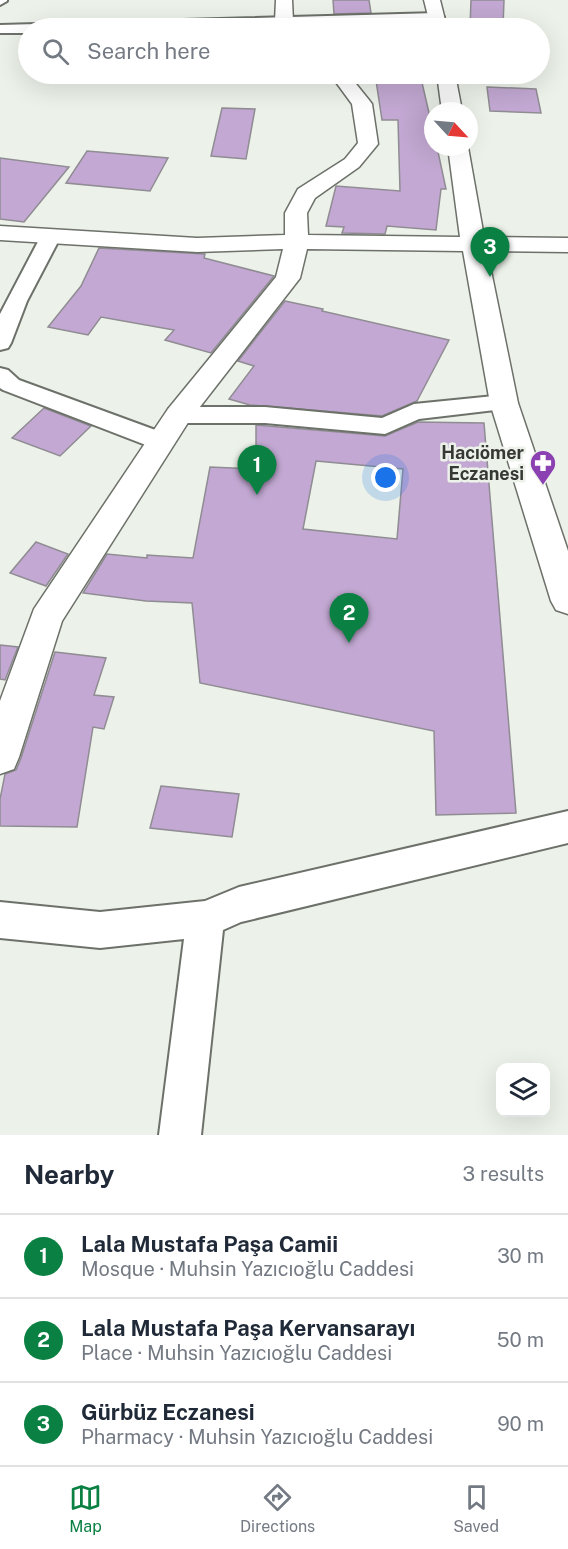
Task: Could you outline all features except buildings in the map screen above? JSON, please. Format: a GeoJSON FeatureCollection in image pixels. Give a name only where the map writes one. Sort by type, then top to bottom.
{"type":"FeatureCollection","features":[{"type":"Feature","properties":{"kind":"street"},"geometry":{"type":"LineString","coordinates":[[284,0],[286,18]]}},
{"type":"Feature","properties":{"kind":"street"},"geometry":{"type":"LineString","coordinates":[[432,0],[437,18]]}},
{"type":"Feature","properties":{"kind":"street"},"geometry":{"type":"LineString","coordinates":[[0,29],[18,29]]}},
{"type":"Feature","properties":{"kind":"street"},"geometry":{"type":"LineString","coordinates":[[0,757],[46,618],[178,415],[288,278],[297,242],[296,213],[306,194],[352,163],[368,144],[362,104],[347,84]]}},
{"type":"Feature","properties":{"kind":"street"},"geometry":{"type":"LineString","coordinates":[[448,84],[451,102]]}},
{"type":"Feature","properties":{"kind":"street"},"geometry":{"type":"LineString","coordinates":[[459,156],[473,242],[504,404],[568,601]]}},
{"type":"Feature","properties":{"kind":"street"},"geometry":{"type":"LineString","coordinates":[[0,233],[196,245],[297,242],[473,242],[568,245]]}},
{"type":"Feature","properties":{"kind":"street"},"geometry":{"type":"LineString","coordinates":[[0,343],[16,301],[51,236]]}},
{"type":"Feature","properties":{"kind":"street"},"geometry":{"type":"LineString","coordinates":[[0,375],[11,385],[160,441]]}},
{"type":"Feature","properties":{"kind":"street"},"geometry":{"type":"LineString","coordinates":[[178,415],[265,415],[385,426],[414,412],[504,404]]}},
{"type":"Feature","properties":{"kind":"street"},"geometry":{"type":"LineString","coordinates":[[538,507],[568,518]]}},
{"type":"Feature","properties":{"kind":"street"},"geometry":{"type":"LineString","coordinates":[[0,920],[100,930],[205,919],[239,905],[568,827]]}},
{"type":"Feature","properties":{"kind":"street"},"geometry":{"type":"LineString","coordinates":[[180,1135],[205,919]]}},
{"type":"Feature","properties":{"kind":"place","name":"Gürbüz Eczanesi"},"geometry":{"type":"Point","coordinates":[490,277]}},
{"type":"Feature","properties":{"kind":"place","name":"Hacıömer Eczanesi"},"geometry":{"type":"Point","coordinates":[543,486]}},
{"type":"Feature","properties":{"kind":"place","name":"Lala Mustafa Paşa Camii"},"geometry":{"type":"Point","coordinates":[257,495]}},
{"type":"Feature","properties":{"kind":"place","name":"Lala Mustafa Paşa Kervansarayı"},"geometry":{"type":"Point","coordinates":[349,643]}}]}
